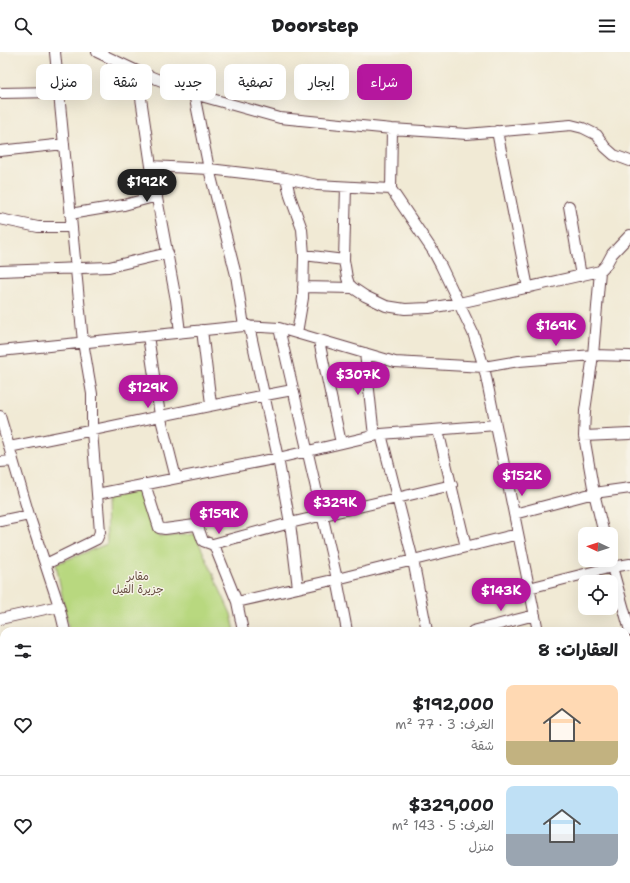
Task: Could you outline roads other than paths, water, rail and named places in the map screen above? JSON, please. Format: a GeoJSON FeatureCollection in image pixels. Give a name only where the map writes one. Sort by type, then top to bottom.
{"type":"FeatureCollection","features":[{"type":"Feature","properties":{"kind":"street"},"geometry":{"type":"LineString","coordinates":[[55,52],[56,64]]}},
{"type":"Feature","properties":{"kind":"street"},"geometry":{"type":"LineString","coordinates":[[97,52],[122,64]]}},
{"type":"Feature","properties":{"kind":"street"},"geometry":{"type":"LineString","coordinates":[[0,93],[36,92]]}},
{"type":"Feature","properties":{"kind":"street"},"geometry":{"type":"LineString","coordinates":[[46,564],[97,539],[100,532],[92,431],[92,394],[83,342],[59,100]]}},
{"type":"Feature","properties":{"kind":"street"},"geometry":{"type":"LineString","coordinates":[[142,100],[180,332]]}},
{"type":"Feature","properties":{"kind":"street"},"geometry":{"type":"LineString","coordinates":[[195,100],[209,170],[236,276],[278,458],[290,523],[298,588]]}},
{"type":"Feature","properties":{"kind":"street"},"geometry":{"type":"LineString","coordinates":[[216,100],[280,118],[392,129],[468,134],[571,124],[597,135],[605,147],[614,155],[630,161]]}},
{"type":"Feature","properties":{"kind":"street"},"geometry":{"type":"LineString","coordinates":[[392,129],[391,189],[433,251],[473,333],[484,367],[537,627]]}},
{"type":"Feature","properties":{"kind":"street"},"geometry":{"type":"LineString","coordinates":[[497,131],[528,288]]}},
{"type":"Feature","properties":{"kind":"street"},"geometry":{"type":"LineString","coordinates":[[0,151],[64,144]]}},
{"type":"Feature","properties":{"kind":"street"},"geometry":{"type":"LineString","coordinates":[[152,166],[286,178],[317,185],[391,189]]}},
{"type":"Feature","properties":{"kind":"street"},"geometry":{"type":"LineString","coordinates":[[286,178],[290,196],[302,229],[304,255],[303,287],[297,333]]}},
{"type":"Feature","properties":{"kind":"street"},"geometry":{"type":"LineString","coordinates":[[346,187],[344,260],[346,278],[353,288],[365,296],[386,306],[405,309],[429,308],[459,303],[600,271],[606,265],[612,254],[630,235]]}},
{"type":"Feature","properties":{"kind":"street"},"geometry":{"type":"LineString","coordinates":[[70,214],[124,205],[157,196]]}},
{"type":"Feature","properties":{"kind":"street"},"geometry":{"type":"LineString","coordinates":[[569,206],[580,276]]}},
{"type":"Feature","properties":{"kind":"street"},"geometry":{"type":"LineString","coordinates":[[0,219],[38,227],[71,226]]}},
{"type":"Feature","properties":{"kind":"street"},"geometry":{"type":"LineString","coordinates":[[0,271],[118,265],[168,253]]}},
{"type":"Feature","properties":{"kind":"street"},"geometry":{"type":"LineString","coordinates":[[304,255],[344,260]]}},
{"type":"Feature","properties":{"kind":"street"},"geometry":{"type":"LineString","coordinates":[[600,271],[584,436],[594,493],[602,527]]}},
{"type":"Feature","properties":{"kind":"street"},"geometry":{"type":"LineString","coordinates":[[303,287],[353,288]]}},
{"type":"Feature","properties":{"kind":"street"},"geometry":{"type":"LineString","coordinates":[[0,351],[247,326],[279,328],[395,362],[484,367],[519,361],[593,355],[630,356]]}},
{"type":"Feature","properties":{"kind":"street"},"geometry":{"type":"LineString","coordinates":[[279,328],[337,579],[346,627]]}},
{"type":"Feature","properties":{"kind":"street"},"geometry":{"type":"LineString","coordinates":[[202,330],[211,404]]}},
{"type":"Feature","properties":{"kind":"street"},"geometry":{"type":"LineString","coordinates":[[148,336],[160,415],[176,478]]}},
{"type":"Feature","properties":{"kind":"street"},"geometry":{"type":"LineString","coordinates":[[319,340],[341,443]]}},
{"type":"Feature","properties":{"kind":"street"},"geometry":{"type":"LineString","coordinates":[[365,353],[378,435],[398,498],[426,627]]}},
{"type":"Feature","properties":{"kind":"street"},"geometry":{"type":"LineString","coordinates":[[9,447],[92,431],[211,404],[293,390]]}},
{"type":"Feature","properties":{"kind":"street"},"geometry":{"type":"LineString","coordinates":[[0,416],[12,460],[46,564],[64,627]]}},
{"type":"Feature","properties":{"kind":"street"},"geometry":{"type":"LineString","coordinates":[[97,494],[278,458],[307,450],[378,435],[496,425]]}},
{"type":"Feature","properties":{"kind":"street"},"geometry":{"type":"LineString","coordinates":[[438,430],[466,547]]}},
{"type":"Feature","properties":{"kind":"street"},"geometry":{"type":"LineString","coordinates":[[584,436],[630,434]]}},
{"type":"Feature","properties":{"kind":"street"},"geometry":{"type":"LineString","coordinates":[[0,462],[12,460]]}},
{"type":"Feature","properties":{"kind":"street"},"geometry":{"type":"LineString","coordinates":[[145,484],[159,528],[165,529],[195,525],[198,527],[203,541],[213,544],[290,523],[452,484]]}},
{"type":"Feature","properties":{"kind":"street"},"geometry":{"type":"LineString","coordinates":[[514,514],[594,493],[630,488]]}},
{"type":"Feature","properties":{"kind":"street"},"geometry":{"type":"LineString","coordinates":[[0,521],[29,515]]}},
{"type":"Feature","properties":{"kind":"street"},"geometry":{"type":"LineString","coordinates":[[237,602],[518,534]]}},
{"type":"Feature","properties":{"kind":"street"},"geometry":{"type":"LineString","coordinates":[[213,544],[237,602],[242,627]]}},
{"type":"Feature","properties":{"kind":"street"},"geometry":{"type":"LineString","coordinates":[[618,564],[630,564]]}},
{"type":"Feature","properties":{"kind":"street"},"geometry":{"type":"LineString","coordinates":[[529,588],[601,567]]}},
{"type":"Feature","properties":{"kind":"street"},"geometry":{"type":"LineString","coordinates":[[612,567],[629,627]]}},
{"type":"Feature","properties":{"kind":"street"},"geometry":{"type":"LineString","coordinates":[[0,619],[59,606]]}},
{"type":"Feature","properties":{"kind":"street"},"geometry":{"type":"LineString","coordinates":[[488,627],[535,615]]}},
{"type":"Feature","properties":{"kind":"park label","name":"مقابر جزيرة الفيل"},"geometry":{"type":"Point","coordinates":[138,582]}}]}
